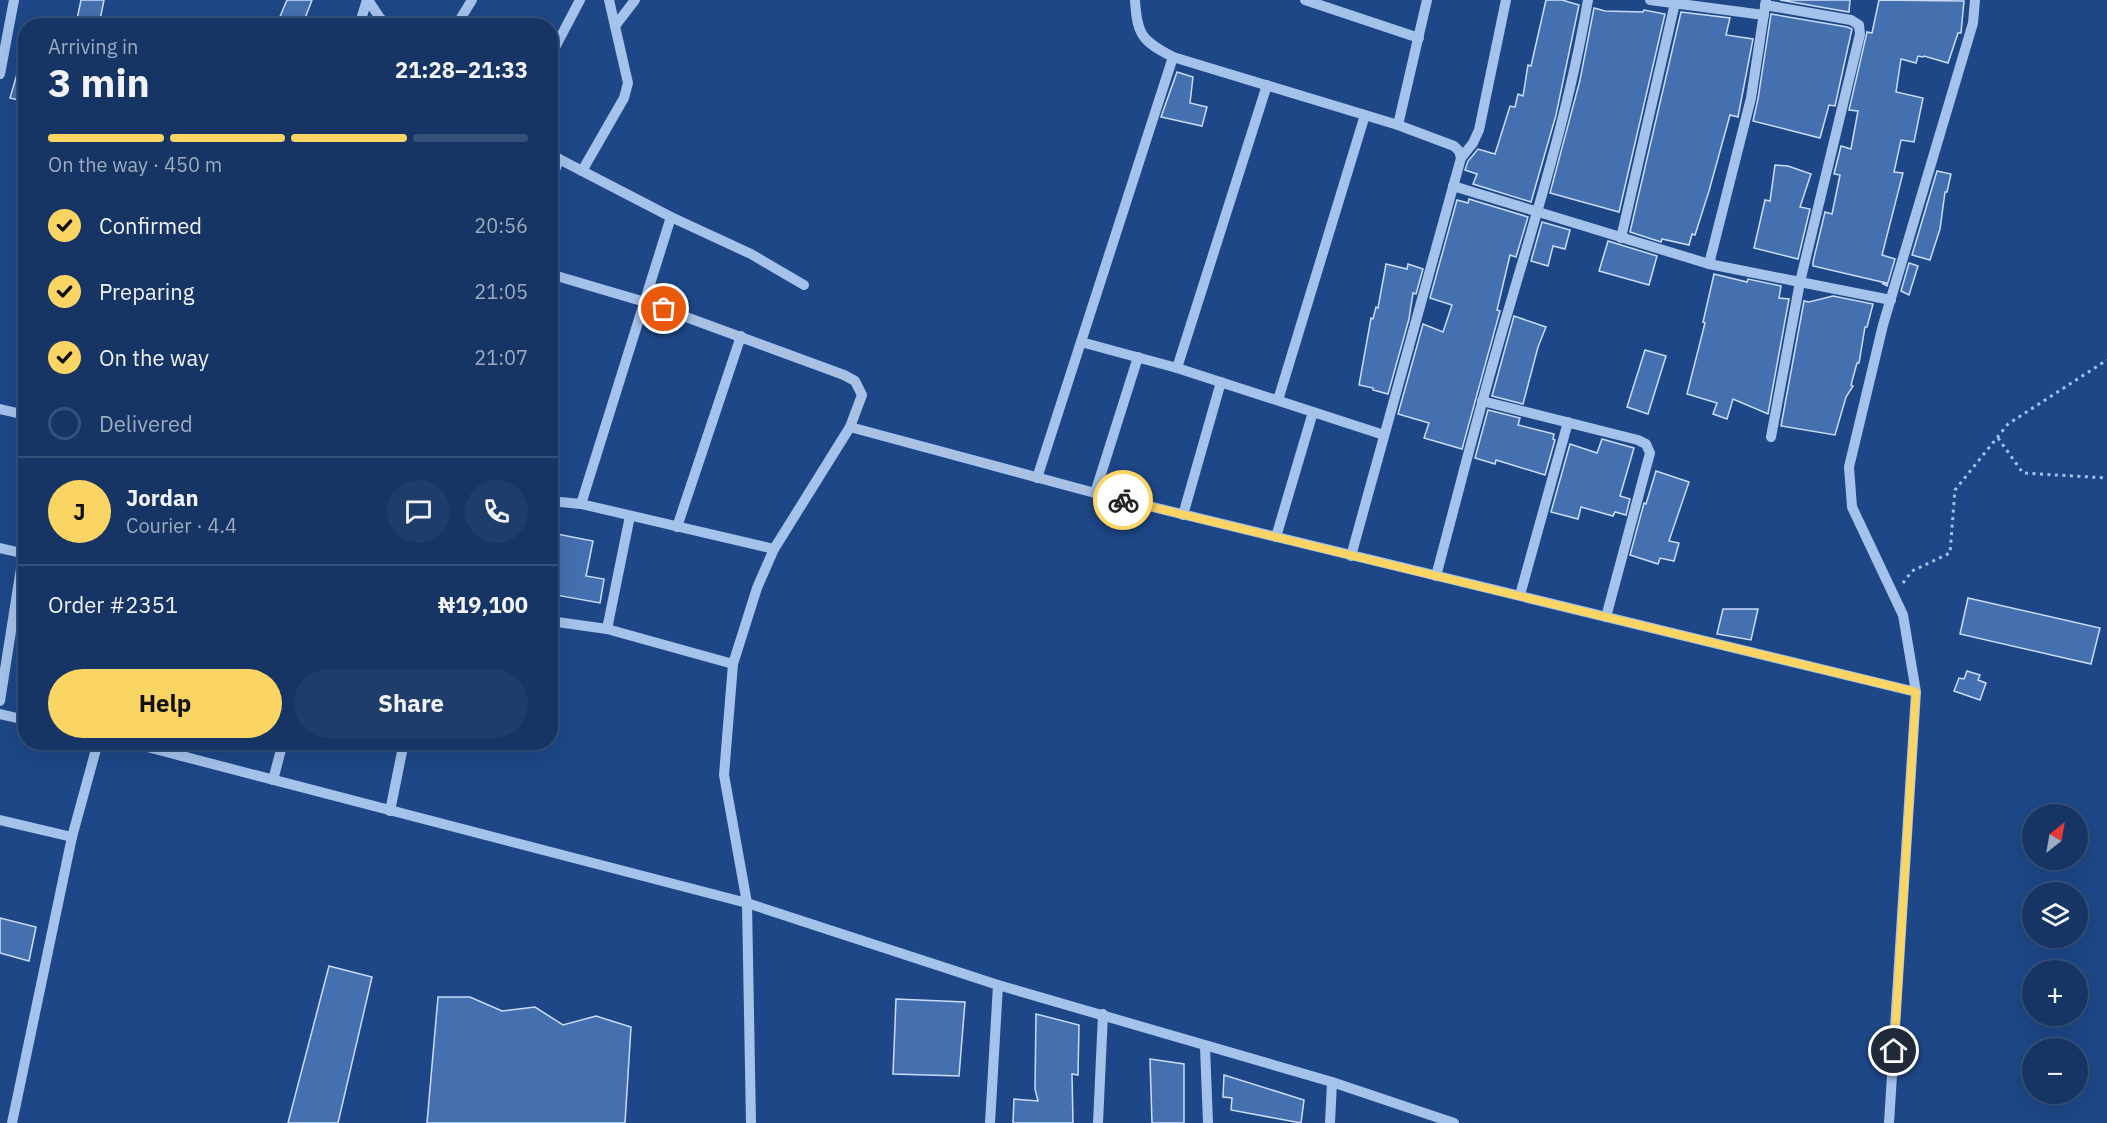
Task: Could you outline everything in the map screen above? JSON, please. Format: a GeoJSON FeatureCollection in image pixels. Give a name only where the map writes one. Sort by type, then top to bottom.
{"type":"FeatureCollection","features":[{"type":"Feature","properties":{"kind":"street"},"geometry":{"type":"LineString","coordinates":[[0,74],[14,0]]}},
{"type":"Feature","properties":{"kind":"street"},"geometry":{"type":"LineString","coordinates":[[362,18],[368,0]]}},
{"type":"Feature","properties":{"kind":"street"},"geometry":{"type":"LineString","coordinates":[[368,0],[380,18]]}},
{"type":"Feature","properties":{"kind":"street"},"geometry":{"type":"LineString","coordinates":[[461,18],[472,0]]}},
{"type":"Feature","properties":{"kind":"street"},"geometry":{"type":"LineString","coordinates":[[558,42],[580,0]]}},
{"type":"Feature","properties":{"kind":"street"},"geometry":{"type":"LineString","coordinates":[[582,171],[624,98],[628,83],[609,0]]}},
{"type":"Feature","properties":{"kind":"street"},"geometry":{"type":"LineString","coordinates":[[615,26],[635,0]]}},
{"type":"Feature","properties":{"kind":"street"},"geometry":{"type":"LineString","coordinates":[[1135,0],[1138,28],[1149,44],[1173,57],[1398,125],[1454,146],[1461,158]]}},
{"type":"Feature","properties":{"kind":"street"},"geometry":{"type":"LineString","coordinates":[[1305,0],[1419,38]]}},
{"type":"Feature","properties":{"kind":"street"},"geometry":{"type":"LineString","coordinates":[[1398,125],[1427,0]]}},
{"type":"Feature","properties":{"kind":"street"},"geometry":{"type":"LineString","coordinates":[[1351,556],[1461,158],[1473,143],[1479,130],[1506,0]]}},
{"type":"Feature","properties":{"kind":"street"},"geometry":{"type":"LineString","coordinates":[[1436,576],[1482,401],[1538,212],[1578,60],[1588,0]]}},
{"type":"Feature","properties":{"kind":"street"},"geometry":{"type":"LineString","coordinates":[[1650,0],[1765,7],[1851,20],[1859,25],[1860,34],[1800,282],[1772,437]]}},
{"type":"Feature","properties":{"kind":"street"},"geometry":{"type":"LineString","coordinates":[[1889,1123],[1916,692],[1903,615],[1852,507],[1849,467],[1890,300],[1973,23],[1975,0]]}},
{"type":"Feature","properties":{"kind":"street"},"geometry":{"type":"LineString","coordinates":[[1621,238],[1676,3]]}},
{"type":"Feature","properties":{"kind":"street"},"geometry":{"type":"LineString","coordinates":[[1709,264],[1751,98],[1765,7]]}},
{"type":"Feature","properties":{"kind":"street"},"geometry":{"type":"LineString","coordinates":[[1037,478],[1173,57]]}},
{"type":"Feature","properties":{"kind":"street"},"geometry":{"type":"LineString","coordinates":[[1177,368],[1268,85]]}},
{"type":"Feature","properties":{"kind":"street"},"geometry":{"type":"LineString","coordinates":[[1278,400],[1365,115]]}},
{"type":"Feature","properties":{"kind":"street"},"geometry":{"type":"LineString","coordinates":[[558,158],[672,217],[751,254],[804,285]]}},
{"type":"Feature","properties":{"kind":"street"},"geometry":{"type":"LineString","coordinates":[[1453,186],[1709,264],[1890,300]]}},
{"type":"Feature","properties":{"kind":"street"},"geometry":{"type":"LineString","coordinates":[[581,504],[672,217]]}},
{"type":"Feature","properties":{"kind":"street"},"geometry":{"type":"LineString","coordinates":[[558,276],[645,302],[741,336],[855,381],[862,395],[850,427],[774,549],[757,588],[733,664],[724,775],[747,903],[751,1123]]}},
{"type":"Feature","properties":{"kind":"street"},"geometry":{"type":"LineString","coordinates":[[677,527],[741,336]]}},
{"type":"Feature","properties":{"kind":"street"},"geometry":{"type":"LineString","coordinates":[[1081,342],[1177,368],[1384,435]]}},
{"type":"Feature","properties":{"kind":"street"},"geometry":{"type":"LineString","coordinates":[[1095,493],[1138,357]]}},
{"type":"Feature","properties":{"kind":"street"},"geometry":{"type":"LineString","coordinates":[[1183,515],[1221,382]]}},
{"type":"Feature","properties":{"kind":"street"},"geometry":{"type":"LineString","coordinates":[[1482,401],[1638,440],[1646,444],[1650,453],[1606,617]]}},
{"type":"Feature","properties":{"kind":"street"},"geometry":{"type":"LineString","coordinates":[[0,409],[18,413]]}},
{"type":"Feature","properties":{"kind":"street"},"geometry":{"type":"LineString","coordinates":[[1276,537],[1313,412]]}},
{"type":"Feature","properties":{"kind":"street"},"geometry":{"type":"LineString","coordinates":[[1520,595],[1568,422]]}},
{"type":"Feature","properties":{"kind":"street"},"geometry":{"type":"LineString","coordinates":[[850,427],[1183,515],[1916,692]]}},
{"type":"Feature","properties":{"kind":"street"},"geometry":{"type":"LineString","coordinates":[[558,502],[581,504],[774,549]]}},
{"type":"Feature","properties":{"kind":"street"},"geometry":{"type":"LineString","coordinates":[[606,630],[630,516]]}},
{"type":"Feature","properties":{"kind":"street"},"geometry":{"type":"LineString","coordinates":[[0,548],[18,552]]}},
{"type":"Feature","properties":{"kind":"street"},"geometry":{"type":"LineString","coordinates":[[0,701],[18,591]]}},
{"type":"Feature","properties":{"kind":"street"},"geometry":{"type":"LineString","coordinates":[[558,622],[606,630],[733,664]]}},
{"type":"Feature","properties":{"kind":"street"},"geometry":{"type":"LineString","coordinates":[[0,714],[18,718]]}},
{"type":"Feature","properties":{"kind":"street"},"geometry":{"type":"LineString","coordinates":[[12,1123],[72,837],[96,750]]}},
{"type":"Feature","properties":{"kind":"street"},"geometry":{"type":"LineString","coordinates":[[159,750],[747,903],[998,985],[1103,1014],[1205,1047],[1332,1082],[1440,1121],[1454,1123]]}},
{"type":"Feature","properties":{"kind":"street"},"geometry":{"type":"LineString","coordinates":[[182,756],[183,750]]}},
{"type":"Feature","properties":{"kind":"street"},"geometry":{"type":"LineString","coordinates":[[273,780],[281,750]]}},
{"type":"Feature","properties":{"kind":"street"},"geometry":{"type":"LineString","coordinates":[[390,811],[402,750]]}},
{"type":"Feature","properties":{"kind":"street"},"geometry":{"type":"LineString","coordinates":[[0,820],[72,837]]}},
{"type":"Feature","properties":{"kind":"street"},"geometry":{"type":"LineString","coordinates":[[990,1123],[998,985]]}},
{"type":"Feature","properties":{"kind":"street"},"geometry":{"type":"LineString","coordinates":[[1098,1123],[1103,1014]]}},
{"type":"Feature","properties":{"kind":"street"},"geometry":{"type":"LineString","coordinates":[[1205,1047],[1208,1123]]}},
{"type":"Feature","properties":{"kind":"street"},"geometry":{"type":"LineString","coordinates":[[1330,1123],[1332,1082]]}},
{"type":"Feature","properties":{"kind":"path"},"geometry":{"type":"LineString","coordinates":[[1894,596],[1911,571],[1950,553],[1955,490],[2008,424],[2107,360]]}},
{"type":"Feature","properties":{"kind":"path"},"geometry":{"type":"LineString","coordinates":[[1998,438],[2023,473],[2107,478]]}},
{"type":"Feature","properties":{"kind":"building"},"geometry":{"type":"Polygon","coordinates":[[[81,0],[104,0],[100,18],[77,18],[81,0]]]}},
{"type":"Feature","properties":{"kind":"building"},"geometry":{"type":"Polygon","coordinates":[[[287,0],[312,0],[305,18],[279,18],[287,0]]]}},
{"type":"Feature","properties":{"kind":"building"},"geometry":{"type":"Polygon","coordinates":[[[1546,0],[1562,0],[1579,5],[1556,115],[1531,202],[1473,184],[1477,174],[1465,170],[1468,161],[1478,149],[1495,154],[1510,106],[1515,107],[1518,94],[1523,96],[1528,65],[1531,66],[1546,0]]]}},
{"type":"Feature","properties":{"kind":"building"},"geometry":{"type":"Polygon","coordinates":[[[1780,0],[1850,0],[1849,12],[1780,0]]]}},
{"type":"Feature","properties":{"kind":"building"},"geometry":{"type":"Polygon","coordinates":[[[1879,0],[1964,1],[1961,33],[1958,33],[1948,63],[1924,56],[1918,56],[1916,63],[1901,59],[1896,92],[1923,98],[1914,142],[1901,140],[1894,172],[1903,173],[1882,255],[1895,259],[1887,286],[1883,284],[1886,283],[1813,266],[1825,212],[1832,214],[1840,175],[1834,174],[1841,146],[1851,149],[1858,111],[1849,110],[1867,32],[1872,33],[1879,0]]]}},
{"type":"Feature","properties":{"kind":"building"},"geometry":{"type":"Polygon","coordinates":[[[1594,8],[1605,11],[1643,12],[1644,10],[1665,14],[1619,212],[1550,193],[1580,80],[1594,8]]]}},
{"type":"Feature","properties":{"kind":"building"},"geometry":{"type":"Polygon","coordinates":[[[1681,12],[1730,18],[1726,35],[1753,39],[1738,117],[1730,115],[1709,191],[1695,235],[1692,234],[1689,245],[1662,239],[1661,242],[1630,232],[1681,12]]]}},
{"type":"Feature","properties":{"kind":"building"},"geometry":{"type":"Polygon","coordinates":[[[1771,14],[1852,29],[1835,106],[1829,105],[1820,138],[1753,121],[1771,14]]]}},
{"type":"Feature","properties":{"kind":"building"},"geometry":{"type":"Polygon","coordinates":[[[18,71],[18,100],[10,98],[18,71]]]}},
{"type":"Feature","properties":{"kind":"building"},"geometry":{"type":"Polygon","coordinates":[[[1177,72],[1193,77],[1190,103],[1207,107],[1202,126],[1161,117],[1177,72]]]}},
{"type":"Feature","properties":{"kind":"building"},"geometry":{"type":"Polygon","coordinates":[[[1775,165],[1788,166],[1811,174],[1800,207],[1810,209],[1798,259],[1754,248],[1765,200],[1770,201],[1775,165]]]}},
{"type":"Feature","properties":{"kind":"building"},"geometry":{"type":"Polygon","coordinates":[[[1937,171],[1951,174],[1947,192],[1945,192],[1940,229],[1930,260],[1912,255],[1937,171]]]}},
{"type":"Feature","properties":{"kind":"building"},"geometry":{"type":"Polygon","coordinates":[[[1469,199],[1528,217],[1516,257],[1510,255],[1497,310],[1500,311],[1462,449],[1424,438],[1429,423],[1398,414],[1423,324],[1443,332],[1452,305],[1430,298],[1457,200],[1468,203],[1469,199]]]}},
{"type":"Feature","properties":{"kind":"building"},"geometry":{"type":"Polygon","coordinates":[[[1542,222],[1570,230],[1565,249],[1553,246],[1548,266],[1531,261],[1542,222]]]}},
{"type":"Feature","properties":{"kind":"building"},"geometry":{"type":"Polygon","coordinates":[[[1608,241],[1657,256],[1649,285],[1599,271],[1608,241]]]}},
{"type":"Feature","properties":{"kind":"building"},"geometry":{"type":"Polygon","coordinates":[[[1909,263],[1918,266],[1909,295],[1901,291],[1909,263]]]}},
{"type":"Feature","properties":{"kind":"building"},"geometry":{"type":"Polygon","coordinates":[[[1386,264],[1407,269],[1408,264],[1423,269],[1416,294],[1413,293],[1409,319],[1388,394],[1359,385],[1371,318],[1373,319],[1376,307],[1378,308],[1386,264]]]}},
{"type":"Feature","properties":{"kind":"building"},"geometry":{"type":"Polygon","coordinates":[[[1714,274],[1747,282],[1748,279],[1781,286],[1779,298],[1789,299],[1768,414],[1733,399],[1727,419],[1713,414],[1717,403],[1687,394],[1705,323],[1703,322],[1714,274]]]}},
{"type":"Feature","properties":{"kind":"building"},"geometry":{"type":"Polygon","coordinates":[[[1833,296],[1873,304],[1867,327],[1865,327],[1859,363],[1857,363],[1851,385],[1853,386],[1846,397],[1835,435],[1781,426],[1804,301],[1809,302],[1833,296]]]}},
{"type":"Feature","properties":{"kind":"building"},"geometry":{"type":"Polygon","coordinates":[[[1514,316],[1546,327],[1538,347],[1523,404],[1492,396],[1514,316]]]}},
{"type":"Feature","properties":{"kind":"building"},"geometry":{"type":"Polygon","coordinates":[[[1645,350],[1666,356],[1648,414],[1627,407],[1645,350]]]}},
{"type":"Feature","properties":{"kind":"building"},"geometry":{"type":"Polygon","coordinates":[[[1488,410],[1520,418],[1518,425],[1554,434],[1553,439],[1555,440],[1545,475],[1496,460],[1495,464],[1475,458],[1488,410]]]}},
{"type":"Feature","properties":{"kind":"building"},"geometry":{"type":"Polygon","coordinates":[[[1602,439],[1634,448],[1620,496],[1630,499],[1626,515],[1615,512],[1613,516],[1581,507],[1578,519],[1551,512],[1570,444],[1597,453],[1602,439]]]}},
{"type":"Feature","properties":{"kind":"building"},"geometry":{"type":"Polygon","coordinates":[[[1656,471],[1689,482],[1669,541],[1679,543],[1674,561],[1660,558],[1658,564],[1630,555],[1644,503],[1646,504],[1656,471]]]}},
{"type":"Feature","properties":{"kind":"building"},"geometry":{"type":"Polygon","coordinates":[[[558,534],[593,541],[586,576],[604,579],[600,603],[558,595],[558,534]]]}},
{"type":"Feature","properties":{"kind":"building"},"geometry":{"type":"Polygon","coordinates":[[[1968,598],[2100,628],[2091,664],[1960,634],[1968,598]]]}},
{"type":"Feature","properties":{"kind":"building"},"geometry":{"type":"Polygon","coordinates":[[[1723,609],[1758,609],[1751,640],[1717,634],[1723,609]]]}},
{"type":"Feature","properties":{"kind":"building"},"geometry":{"type":"Polygon","coordinates":[[[1967,671],[1980,675],[1978,680],[1986,683],[1980,700],[1954,691],[1959,678],[1964,679],[1967,671]]]}},
{"type":"Feature","properties":{"kind":"building"},"geometry":{"type":"Polygon","coordinates":[[[0,918],[36,927],[29,961],[0,953],[0,918]]]}},
{"type":"Feature","properties":{"kind":"building"},"geometry":{"type":"Polygon","coordinates":[[[329,966],[372,977],[338,1123],[288,1123],[329,966]]]}},
{"type":"Feature","properties":{"kind":"building"},"geometry":{"type":"Polygon","coordinates":[[[438,997],[470,997],[502,1011],[535,1007],[563,1025],[596,1016],[631,1027],[625,1123],[427,1123],[438,997]]]}},
{"type":"Feature","properties":{"kind":"building"},"geometry":{"type":"Polygon","coordinates":[[[896,999],[965,1002],[959,1076],[893,1074],[896,999]]]}},
{"type":"Feature","properties":{"kind":"building"},"geometry":{"type":"Polygon","coordinates":[[[1036,1014],[1079,1025],[1078,1075],[1072,1074],[1073,1123],[1013,1123],[1014,1099],[1038,1101],[1035,1089],[1036,1014]]]}},
{"type":"Feature","properties":{"kind":"building"},"geometry":{"type":"Polygon","coordinates":[[[1150,1059],[1184,1064],[1184,1123],[1152,1123],[1150,1059]]]}},
{"type":"Feature","properties":{"kind":"building"},"geometry":{"type":"Polygon","coordinates":[[[1224,1075],[1304,1100],[1301,1123],[1231,1110],[1232,1098],[1223,1097],[1224,1075]]]}},
{"type":"Feature","properties":{"kind":"way so far"},"geometry":{"type":"LineString","coordinates":[[664,309],[741,336],[855,381],[862,395],[850,427],[1123,500]]}},
{"type":"Feature","properties":{"kind":"route"},"geometry":{"type":"LineString","coordinates":[[1123,500],[1916,692],[1894,1051]]}}]}
